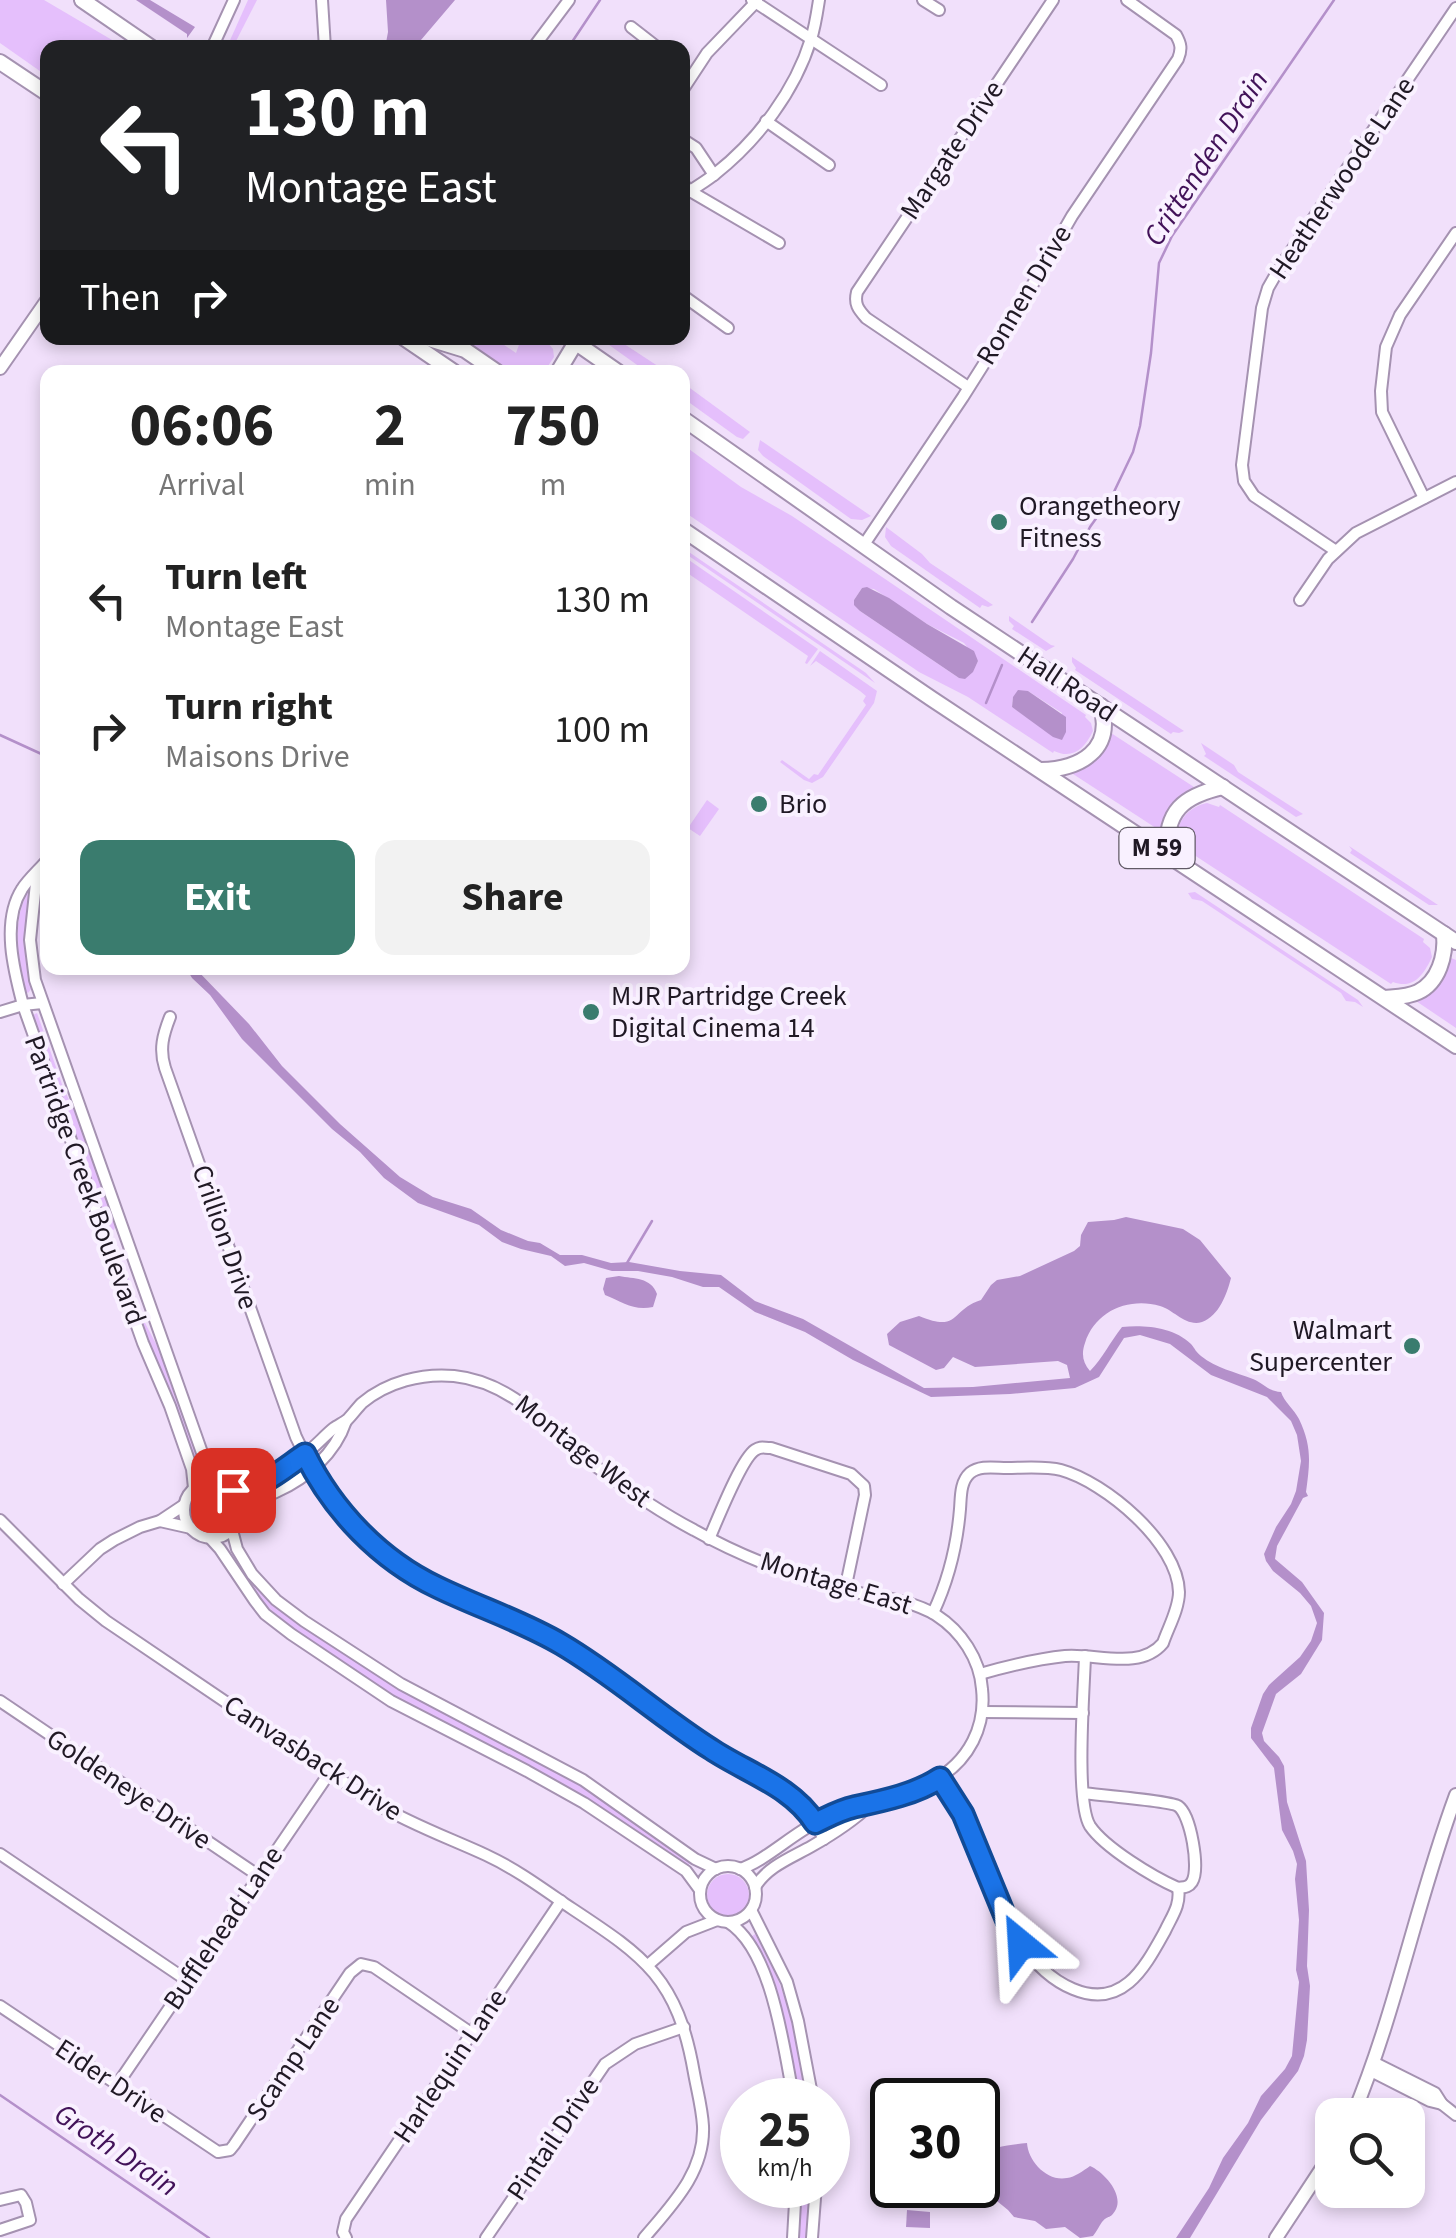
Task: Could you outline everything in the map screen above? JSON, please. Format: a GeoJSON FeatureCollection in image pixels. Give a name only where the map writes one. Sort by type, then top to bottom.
{"type":"FeatureCollection","features":[{"type":"Feature","properties":{"kind":"highway"},"geometry":{"type":"LineString","coordinates":[[82,0],[140,40]]}},
{"type":"Feature","properties":{"kind":"highway"},"geometry":{"type":"LineString","coordinates":[[0,62],[40,89]]}},
{"type":"Feature","properties":{"kind":"highway"},"geometry":{"type":"LineString","coordinates":[[412,345],[436,365]]}},
{"type":"Feature","properties":{"kind":"highway"},"geometry":{"type":"LineString","coordinates":[[449,345],[465,350],[487,365]]}},
{"type":"Feature","properties":{"kind":"highway"},"geometry":{"type":"LineString","coordinates":[[583,345],[609,365]]}},
{"type":"Feature","properties":{"kind":"highway","name":"Hall Road"},"geometry":{"type":"LineString","coordinates":[[690,424],[863,546],[1450,938]]}},
{"type":"Feature","properties":{"kind":"highway","name":"M 59"},"geometry":{"type":"LineString","coordinates":[[690,534],[1456,1046]]}},
{"type":"Feature","properties":{"kind":"highway"},"geometry":{"type":"LineString","coordinates":[[1040,770],[1064,769],[1089,756],[1104,733],[1101,706]]}},
{"type":"Feature","properties":{"kind":"highway"},"geometry":{"type":"LineString","coordinates":[[1167,854],[1169,824],[1182,804],[1198,794],[1223,787]]}},
{"type":"Feature","properties":{"kind":"highway"},"geometry":{"type":"LineString","coordinates":[[1384,998],[1414,994],[1428,986],[1450,938]]}},
{"type":"Feature","properties":{"kind":"main road"},"geometry":{"type":"LineString","coordinates":[[0,368],[40,310]]}},
{"type":"Feature","properties":{"kind":"main road"},"geometry":{"type":"LineString","coordinates":[[1360,2098],[1456,1795]]}},
{"type":"Feature","properties":{"kind":"main road"},"geometry":{"type":"LineString","coordinates":[[1276,2238],[1315,2178]]}},
{"type":"Feature","properties":{"kind":"street"},"geometry":{"type":"LineString","coordinates":[[216,40],[234,0]]}},
{"type":"Feature","properties":{"kind":"street"},"geometry":{"type":"LineString","coordinates":[[322,0],[324,40]]}},
{"type":"Feature","properties":{"kind":"street"},"geometry":{"type":"LineString","coordinates":[[539,40],[568,0]]}},
{"type":"Feature","properties":{"kind":"street"},"geometry":{"type":"LineString","coordinates":[[690,187],[714,175],[736,156],[766,121],[795,78],[812,38],[820,0]]}},
{"type":"Feature","properties":{"kind":"street"},"geometry":{"type":"LineString","coordinates":[[923,0],[939,10]]}},
{"type":"Feature","properties":{"kind":"street","name":"Margate Drive"},"geometry":{"type":"LineString","coordinates":[[968,387],[866,318],[858,310],[857,292],[1054,0]]}},
{"type":"Feature","properties":{"kind":"street","name":"Ronnen Drive"},"geometry":{"type":"LineString","coordinates":[[863,546],[1018,310],[1072,216],[1178,59],[1181,43],[1170,29],[1127,0]]}},
{"type":"Feature","properties":{"kind":"street"},"geometry":{"type":"LineString","coordinates":[[690,80],[707,53],[755,1],[881,84]]}},
{"type":"Feature","properties":{"kind":"street","name":"Heatherwoode Lane"},"geometry":{"type":"LineString","coordinates":[[1336,550],[1254,496],[1244,481],[1242,465],[1262,308],[1280,269],[1456,8]]}},
{"type":"Feature","properties":{"kind":"street"},"geometry":{"type":"LineString","coordinates":[[631,27],[648,40]]}},
{"type":"Feature","properties":{"kind":"street"},"geometry":{"type":"LineString","coordinates":[[690,71],[694,74]]}},
{"type":"Feature","properties":{"kind":"street"},"geometry":{"type":"LineString","coordinates":[[766,121],[828,165]]}},
{"type":"Feature","properties":{"kind":"street"},"geometry":{"type":"LineString","coordinates":[[690,144],[714,175]]}},
{"type":"Feature","properties":{"kind":"street"},"geometry":{"type":"LineString","coordinates":[[690,193],[779,242]]}},
{"type":"Feature","properties":{"kind":"street"},"geometry":{"type":"LineString","coordinates":[[1424,498],[1382,412],[1386,348],[1400,315],[1456,233]]}},
{"type":"Feature","properties":{"kind":"street"},"geometry":{"type":"LineString","coordinates":[[690,302],[728,328]]}},
{"type":"Feature","properties":{"kind":"street"},"geometry":{"type":"LineString","coordinates":[[1300,600],[1336,550],[1366,527],[1456,482]]}},
{"type":"Feature","properties":{"kind":"street","name":"Partridge Creek Boulevard"},"geometry":{"type":"LineString","coordinates":[[40,871],[22,888],[12,926],[12,956],[22,1005],[192,1469],[194,1488]]}},
{"type":"Feature","properties":{"kind":"street","name":"Partridge Creek Boulevard"},"geometry":{"type":"LineString","coordinates":[[38,874],[30,940],[32,967],[42,1003],[206,1464],[217,1482]]}},
{"type":"Feature","properties":{"kind":"street"},"geometry":{"type":"LineString","coordinates":[[0,1012],[42,1003]]}},
{"type":"Feature","properties":{"kind":"street","name":"Crillion Drive"},"geometry":{"type":"LineString","coordinates":[[170,1017],[161,1050],[165,1068],[278,1386],[312,1469],[330,1496],[351,1522],[402,1567],[432,1585],[540,1632],[592,1662],[710,1749],[785,1792],[803,1807],[824,1839]]}},
{"type":"Feature","properties":{"kind":"street","name":"Montage West"},"geometry":{"type":"LineString","coordinates":[[233,1490],[248,1490],[305,1454],[374,1394],[404,1381],[447,1376],[482,1381],[515,1398],[640,1498],[710,1539]]}},
{"type":"Feature","properties":{"kind":"street","name":"Montage West"},"geometry":{"type":"LineString","coordinates":[[241,1510],[312,1469],[332,1450],[346,1420]]}},
{"type":"Feature","properties":{"kind":"street"},"geometry":{"type":"LineString","coordinates":[[710,1539],[744,1462],[754,1450],[771,1448],[851,1474],[864,1486],[866,1495],[845,1590]]}},
{"type":"Feature","properties":{"kind":"street"},"geometry":{"type":"LineString","coordinates":[[932,1613],[954,1558],[962,1490],[970,1474],[981,1468],[1059,1470],[1079,1478],[1130,1512],[1164,1549],[1179,1594],[1158,1650],[1133,1658],[1069,1655],[980,1674]]}},
{"type":"Feature","properties":{"kind":"street"},"geometry":{"type":"LineString","coordinates":[[160,1521],[190,1528],[210,1538],[226,1535],[238,1521],[241,1510],[233,1490],[217,1482],[205,1482],[194,1488],[184,1505],[190,1528]]}},
{"type":"Feature","properties":{"kind":"street"},"geometry":{"type":"LineString","coordinates":[[64,1584],[114,1540],[160,1521],[184,1505]]}},
{"type":"Feature","properties":{"kind":"street","name":"Canvasback Drive"},"geometry":{"type":"LineString","coordinates":[[0,1520],[106,1620],[390,1812],[501,1862],[628,1946],[648,1965],[667,1991],[684,2027],[703,2127],[692,2178],[644,2238]]}},
{"type":"Feature","properties":{"kind":"street"},"geometry":{"type":"LineString","coordinates":[[232,1530],[235,1545],[252,1574],[276,1600],[304,1621],[401,1684],[583,1780],[695,1859],[716,1869]]}},
{"type":"Feature","properties":{"kind":"street"},"geometry":{"type":"LineString","coordinates":[[210,1538],[265,1614],[291,1634],[392,1701],[568,1793],[686,1871],[700,1890]]}},
{"type":"Feature","properties":{"kind":"street","name":"Montage East"},"geometry":{"type":"LineString","coordinates":[[710,1539],[788,1572],[932,1613],[964,1641],[980,1674],[982,1691],[976,1736],[959,1762],[940,1778],[815,1823],[784,1840],[754,1864],[740,1869]]}},
{"type":"Feature","properties":{"kind":"street"},"geometry":{"type":"LineString","coordinates":[[1084,1656],[1084,1793],[1088,1822],[1096,1834],[1133,1862],[1178,1888],[1191,1884],[1195,1866],[1192,1835],[1178,1806],[1084,1793]]}},
{"type":"Feature","properties":{"kind":"street","name":"Goldeneye Drive"},"geometry":{"type":"LineString","coordinates":[[0,1701],[259,1876]]}},
{"type":"Feature","properties":{"kind":"street"},"geometry":{"type":"LineString","coordinates":[[982,1712],[1083,1713]]}},
{"type":"Feature","properties":{"kind":"street","name":"Bufflehead Lane"},"geometry":{"type":"LineString","coordinates":[[117,2085],[330,1772]]}},
{"type":"Feature","properties":{"kind":"street"},"geometry":{"type":"LineString","coordinates":[[940,1778],[963,1814],[1007,1921],[1021,1944],[1071,1988],[1089,1994],[1108,1994],[1130,1984],[1147,1963],[1179,1904],[1178,1888]]}},
{"type":"Feature","properties":{"kind":"street","name":"Montage East"},"geometry":{"type":"LineString","coordinates":[[754,1887],[762,1875],[824,1839],[870,1805]]}},
{"type":"Feature","properties":{"kind":"street"},"geometry":{"type":"LineString","coordinates":[[0,1854],[188,1981]]}},
{"type":"Feature","properties":{"kind":"street"},"geometry":{"type":"LineString","coordinates":[[686,1932],[722,1921],[738,1920],[751,1910],[756,1899],[749,1876],[728,1866],[716,1869],[706,1877],[700,1890],[701,1902],[707,1913],[722,1921],[746,1938],[759,1961],[778,2018],[790,2078]]}},
{"type":"Feature","properties":{"kind":"street","name":"Harlequin Lane"},"geometry":{"type":"LineString","coordinates":[[345,2235],[346,2219],[561,1901]]}},
{"type":"Feature","properties":{"kind":"street"},"geometry":{"type":"LineString","coordinates":[[648,1965],[686,1932],[701,1902]]}},
{"type":"Feature","properties":{"kind":"street"},"geometry":{"type":"LineString","coordinates":[[751,1910],[787,1982],[809,2078]]}},
{"type":"Feature","properties":{"kind":"street","name":"Scamp Lane"},"geometry":{"type":"LineString","coordinates":[[224,2152],[234,2145],[350,1973],[361,1964],[374,1967],[471,2033]]}},
{"type":"Feature","properties":{"kind":"street","name":"Eider Drive"},"geometry":{"type":"LineString","coordinates":[[0,2006],[212,2150],[224,2152]]}},
{"type":"Feature","properties":{"kind":"street","name":"Pintail Drive"},"geometry":{"type":"LineString","coordinates":[[486,2238],[605,2064],[635,2044],[684,2027]]}},
{"type":"Feature","properties":{"kind":"street"},"geometry":{"type":"LineString","coordinates":[[1372,2067],[1456,2115]]}},
{"type":"Feature","properties":{"kind":"street"},"geometry":{"type":"LineString","coordinates":[[0,2200],[21,2195],[30,2220],[0,2230]]}},
{"type":"Feature","properties":{"kind":"street"},"geometry":{"type":"LineString","coordinates":[[792,2238],[794,2208]]}},
{"type":"Feature","properties":{"kind":"street"},"geometry":{"type":"LineString","coordinates":[[812,2238],[814,2208]]}},
{"type":"Feature","properties":{"kind":"shaded area"},"geometry":{"type":"Polygon","coordinates":[[[0,0],[44,0],[112,40],[40,40],[40,71],[0,43],[0,0]]]}},
{"type":"Feature","properties":{"kind":"shaded area"},"geometry":{"type":"Polygon","coordinates":[[[136,0],[150,0],[195,27],[187,38],[187,34],[136,0]]]}},
{"type":"Feature","properties":{"kind":"shaded area"},"geometry":{"type":"Polygon","coordinates":[[[248,0],[257,0],[237,40],[230,40],[248,0]]]}},
{"type":"Feature","properties":{"kind":"shaded area"},"geometry":{"type":"Polygon","coordinates":[[[386,0],[455,0],[421,40],[386,40],[386,0]]]}},
{"type":"Feature","properties":{"kind":"shaded area"},"geometry":{"type":"Polygon","coordinates":[[[468,345],[504,345],[516,353],[519,345],[550,345],[553,349],[554,357],[549,365],[498,365],[468,345]]]}},
{"type":"Feature","properties":{"kind":"shaded area"},"geometry":{"type":"Polygon","coordinates":[[[609,345],[626,345],[656,365],[637,365],[609,345]]]}},
{"type":"Feature","properties":{"kind":"shaded area"},"geometry":{"type":"Polygon","coordinates":[[[690,388],[750,432],[743,439],[690,403],[690,388]]]}},
{"type":"Feature","properties":{"kind":"shaded area"},"geometry":{"type":"Polygon","coordinates":[[[760,440],[871,516],[851,519],[763,456],[758,450],[760,440]]]}},
{"type":"Feature","properties":{"kind":"shaded area"},"geometry":{"type":"Polygon","coordinates":[[[690,450],[1086,715],[1093,731],[1073,753],[1053,753],[968,697],[919,672],[690,516],[690,450]],[[862,588],[854,600],[860,611],[959,678],[974,669],[978,661],[964,643],[874,589],[862,588]],[[1028,691],[1013,697],[1012,707],[1059,739],[1062,713],[1028,691]]]}},
{"type":"Feature","properties":{"kind":"shaded area"},"geometry":{"type":"Polygon","coordinates":[[[886,527],[930,563],[993,605],[980,608],[891,546],[885,537],[886,527]]]}},
{"type":"Feature","properties":{"kind":"shaded area"},"geometry":{"type":"Polygon","coordinates":[[[690,553],[866,673],[875,683],[690,557],[690,553]]]}},
{"type":"Feature","properties":{"kind":"shaded area"},"geometry":{"type":"Polygon","coordinates":[[[690,561],[818,649],[807,664],[808,656],[690,575],[690,561]]]}},
{"type":"Feature","properties":{"kind":"shaded area"},"geometry":{"type":"Polygon","coordinates":[[[867,587],[974,651],[978,661],[973,672],[965,679],[959,678],[860,611],[854,600],[867,587]]]}},
{"type":"Feature","properties":{"kind":"shaded area"},"geometry":{"type":"Polygon","coordinates":[[[1009,616],[1055,646],[1046,651],[1012,629],[1009,616]]]}},
{"type":"Feature","properties":{"kind":"shaded area"},"geometry":{"type":"Polygon","coordinates":[[[820,651],[877,691],[874,703],[823,777],[812,783],[780,762],[809,779],[818,775],[866,705],[866,696],[860,691],[816,661],[810,666],[820,651]]]}},
{"type":"Feature","properties":{"kind":"shaded area"},"geometry":{"type":"Polygon","coordinates":[[[1072,657],[1184,731],[1171,734],[1075,670],[1072,657]]]}},
{"type":"Feature","properties":{"kind":"shaded area"},"geometry":{"type":"Polygon","coordinates":[[[1018,690],[1028,691],[1066,717],[1062,740],[1012,707],[1018,690]]]}},
{"type":"Feature","properties":{"kind":"shaded area"},"geometry":{"type":"Polygon","coordinates":[[[1111,733],[1194,787],[1175,801],[1159,830],[1073,774],[1097,757],[1111,733]]]}},
{"type":"Feature","properties":{"kind":"shaded area"},"geometry":{"type":"Polygon","coordinates":[[[1201,743],[1303,814],[1296,817],[1204,756],[1201,743]]]}},
{"type":"Feature","properties":{"kind":"shaded area"},"geometry":{"type":"Polygon","coordinates":[[[707,800],[719,809],[700,836],[690,825],[707,800]]]}},
{"type":"Feature","properties":{"kind":"shaded area"},"geometry":{"type":"Polygon","coordinates":[[[1207,803],[1220,805],[1424,939],[1432,957],[1422,974],[1407,984],[1391,984],[1185,849],[1178,838],[1182,820],[1195,807],[1207,803]]]}},
{"type":"Feature","properties":{"kind":"shaded area"},"geometry":{"type":"Polygon","coordinates":[[[1349,846],[1438,905],[1429,905],[1350,853],[1349,846]]]}},
{"type":"Feature","properties":{"kind":"shaded area"},"geometry":{"type":"Polygon","coordinates":[[[29,890],[26,940],[32,988],[28,993],[21,977],[17,939],[20,913],[29,890]]]}},
{"type":"Feature","properties":{"kind":"shaded area"},"geometry":{"type":"Polygon","coordinates":[[[1195,892],[1363,1007],[1346,1001],[1341,993],[1202,901],[1192,899],[1188,893],[1195,892]]]}},
{"type":"Feature","properties":{"kind":"shaded area"},"geometry":{"type":"Polygon","coordinates":[[[1451,958],[1456,960],[1456,1028],[1416,1001],[1433,990],[1451,958]]]}},
{"type":"Feature","properties":{"kind":"shaded area"},"geometry":{"type":"Polygon","coordinates":[[[190,975],[202,975],[249,1024],[282,1066],[340,1124],[400,1177],[433,1197],[471,1209],[501,1230],[540,1243],[560,1255],[721,1275],[755,1301],[803,1319],[924,1388],[1070,1378],[1067,1365],[1058,1361],[975,1367],[953,1357],[944,1368],[936,1370],[889,1345],[887,1334],[900,1322],[919,1316],[942,1322],[954,1318],[981,1300],[997,1280],[1020,1276],[1074,1251],[1080,1246],[1088,1222],[1126,1217],[1183,1229],[1200,1240],[1231,1278],[1218,1310],[1202,1322],[1185,1320],[1160,1306],[1125,1305],[1097,1322],[1083,1351],[1090,1371],[1122,1327],[1149,1327],[1176,1334],[1213,1364],[1281,1392],[1299,1419],[1308,1446],[1308,1496],[1303,1498],[1277,1546],[1275,1559],[1302,1582],[1324,1613],[1322,1640],[1301,1674],[1276,1694],[1262,1733],[1284,1766],[1287,1802],[1306,1861],[1310,1986],[1307,2040],[1298,2071],[1261,2120],[1190,2238],[1176,2238],[1261,2096],[1292,2056],[1299,1982],[1297,1864],[1282,1830],[1274,1768],[1251,1738],[1263,1694],[1300,1657],[1317,1623],[1311,1606],[1273,1571],[1264,1554],[1296,1491],[1301,1461],[1291,1421],[1267,1397],[1211,1375],[1170,1344],[1140,1335],[1124,1338],[1099,1377],[1075,1388],[931,1397],[805,1332],[755,1312],[719,1287],[584,1263],[565,1266],[551,1256],[502,1242],[479,1225],[418,1203],[384,1178],[242,1039],[210,995],[190,975]]]}},
{"type":"Feature","properties":{"kind":"shaded area"},"geometry":{"type":"Polygon","coordinates":[[[37,1013],[81,1125],[116,1225],[114,1230],[108,1228],[33,1015],[37,1013]]]}},
{"type":"Feature","properties":{"kind":"shaded area"},"geometry":{"type":"Polygon","coordinates":[[[119,1257],[164,1359],[201,1464],[196,1465],[119,1257]]]}},
{"type":"Feature","properties":{"kind":"shaded area"},"geometry":{"type":"Polygon","coordinates":[[[619,1276],[651,1284],[657,1294],[653,1307],[634,1307],[605,1295],[606,1278],[619,1276]]]}},
{"type":"Feature","properties":{"kind":"shaded area"},"geometry":{"type":"Polygon","coordinates":[[[213,1489],[228,1495],[234,1510],[228,1525],[213,1531],[198,1525],[192,1510],[198,1495],[213,1489]]]}},
{"type":"Feature","properties":{"kind":"shaded area"},"geometry":{"type":"Polygon","coordinates":[[[233,1553],[252,1583],[288,1616],[393,1686],[579,1783],[690,1863],[688,1866],[553,1779],[393,1696],[289,1627],[260,1599],[230,1555],[233,1553]]]}},
{"type":"Feature","properties":{"kind":"shaded area"},"geometry":{"type":"Polygon","coordinates":[[[728,1874],[743,1880],[749,1895],[743,1910],[728,1916],[713,1910],[707,1895],[713,1880],[728,1874]]]}},
{"type":"Feature","properties":{"kind":"shaded area"},"geometry":{"type":"Polygon","coordinates":[[[755,1934],[767,1954],[784,1994],[804,2078],[795,2078],[770,1974],[751,1937],[755,1934]]]}},
{"type":"Feature","properties":{"kind":"shaded area"},"geometry":{"type":"Polygon","coordinates":[[[1027,2143],[1035,2163],[1052,2177],[1070,2177],[1090,2166],[1101,2173],[1115,2191],[1117,2205],[1113,2214],[1093,2236],[1080,2238],[1065,2227],[1046,2229],[1035,2221],[1014,2217],[1000,2204],[1000,2147],[1027,2143]]]}},
{"type":"Feature","properties":{"kind":"shaded area"},"geometry":{"type":"Polygon","coordinates":[[[800,2208],[809,2208],[807,2238],[798,2238],[800,2208]]]}},
{"type":"Feature","properties":{"kind":"shaded area"},"geometry":{"type":"Polygon","coordinates":[[[907,2210],[930,2212],[930,2228],[906,2227],[907,2210]]]}},
{"type":"Feature","properties":{"kind":"waterway"},"geometry":{"type":"LineString","coordinates":[[573,40],[600,0]]}},
{"type":"Feature","properties":{"kind":"waterway","name":"Crittenden Drain"},"geometry":{"type":"LineString","coordinates":[[1032,622],[1112,496],[1133,452],[1151,353],[1159,263],[1172,236],[1334,0]]}},
{"type":"Feature","properties":{"kind":"waterway","name":"Crittenden Drain"},"geometry":{"type":"LineString","coordinates":[[986,703],[1002,665]]}},
{"type":"Feature","properties":{"kind":"waterway"},"geometry":{"type":"LineString","coordinates":[[0,735],[40,753]]}},
{"type":"Feature","properties":{"kind":"waterway","name":"Crittenden Drain"},"geometry":{"type":"LineString","coordinates":[[627,1263],[652,1221]]}},
{"type":"Feature","properties":{"kind":"waterway","name":"Groth Drain"},"geometry":{"type":"LineString","coordinates":[[0,2095],[209,2238]]}},
{"type":"Feature","properties":{"kind":"place","name":"Orangetheory Fitness"},"geometry":{"type":"Point","coordinates":[999,522]}},
{"type":"Feature","properties":{"kind":"place","name":"Brio"},"geometry":{"type":"Point","coordinates":[759,804]}},
{"type":"Feature","properties":{"kind":"place","name":"MJR Partridge Creek Digital Cinema 14"},"geometry":{"type":"Point","coordinates":[591,1012]}},
{"type":"Feature","properties":{"kind":"place","name":"Walmart Supercenter"},"geometry":{"type":"Point","coordinates":[1412,1346]}},
{"type":"Feature","properties":{"kind":"route"},"geometry":{"type":"LineString","coordinates":[[233,1490],[258,1485],[305,1454],[341,1510],[369,1541],[402,1567],[432,1585],[540,1632],[592,1662],[710,1749],[785,1792],[815,1823],[940,1778],[963,1814],[1007,1921],[1021,1944]]}}]}
